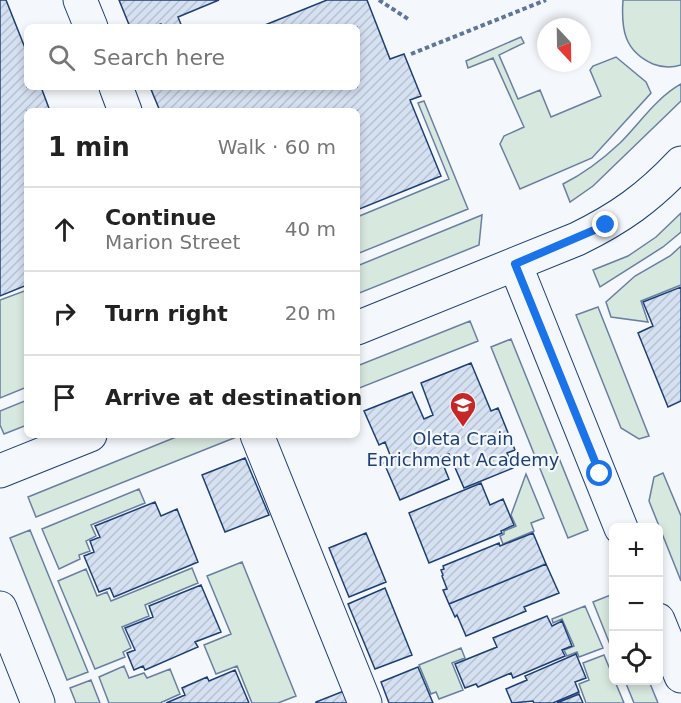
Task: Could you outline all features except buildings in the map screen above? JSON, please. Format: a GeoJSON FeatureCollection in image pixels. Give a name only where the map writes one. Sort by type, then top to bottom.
{"type":"FeatureCollection","features":[{"type":"Feature","properties":{"kind":"street"},"geometry":{"type":"LineString","coordinates":[[80,0],[90,24]]}},
{"type":"Feature","properties":{"kind":"street"},"geometry":{"type":"LineString","coordinates":[[117,90],[124,108]]}},
{"type":"Feature","properties":{"kind":"street"},"geometry":{"type":"LineString","coordinates":[[360,327],[577,239],[615,220],[632,209],[681,163]]}},
{"type":"Feature","properties":{"kind":"street"},"geometry":{"type":"LineString","coordinates":[[515,264],[619,523]]}},
{"type":"Feature","properties":{"kind":"street"},"geometry":{"type":"LineString","coordinates":[[0,471],[82,438]]}},
{"type":"Feature","properties":{"kind":"street"},"geometry":{"type":"LineString","coordinates":[[258,438],[365,703]]}},
{"type":"Feature","properties":{"kind":"street"},"geometry":{"type":"LineString","coordinates":[[0,608],[38,703]]}},
{"type":"Feature","properties":{"kind":"street"},"geometry":{"type":"LineString","coordinates":[[663,631],[681,676]]}},
{"type":"Feature","properties":{"kind":"path"},"geometry":{"type":"LineString","coordinates":[[379,0],[408,20]]}},
{"type":"Feature","properties":{"kind":"path"},"geometry":{"type":"LineString","coordinates":[[411,54],[546,0]]}},
{"type":"Feature","properties":{"kind":"shaded area"},"geometry":{"type":"Polygon","coordinates":[[[623,0],[681,0],[681,65],[667,67],[657,65],[636,53],[630,46],[624,30],[623,0]]]}},
{"type":"Feature","properties":{"kind":"shaded area"},"geometry":{"type":"Polygon","coordinates":[[[521,37],[524,43],[499,55],[518,99],[540,90],[551,117],[601,96],[591,69],[616,57],[646,82],[651,93],[592,158],[520,189],[500,144],[504,136],[524,127],[493,58],[468,68],[466,61],[521,37]]]}},
{"type":"Feature","properties":{"kind":"shaded area"},"geometry":{"type":"Polygon","coordinates":[[[681,84],[681,101],[593,186],[570,202],[563,184],[586,171],[607,155],[656,104],[681,84]]]}},
{"type":"Feature","properties":{"kind":"shaded area"},"geometry":{"type":"Polygon","coordinates":[[[424,101],[468,209],[360,253],[360,216],[449,179],[418,103],[424,101]]]}},
{"type":"Feature","properties":{"kind":"shaded area"},"geometry":{"type":"Polygon","coordinates":[[[681,213],[681,232],[663,247],[600,287],[593,270],[628,256],[656,237],[681,213]]]}},
{"type":"Feature","properties":{"kind":"shaded area"},"geometry":{"type":"Polygon","coordinates":[[[482,215],[479,245],[360,293],[360,265],[482,215]]]}},
{"type":"Feature","properties":{"kind":"shaded area"},"geometry":{"type":"Polygon","coordinates":[[[681,246],[681,285],[641,301],[648,322],[611,317],[606,302],[635,276],[670,256],[681,246]]]}},
{"type":"Feature","properties":{"kind":"shaded area"},"geometry":{"type":"Polygon","coordinates":[[[24,291],[24,388],[0,398],[0,300],[24,291]]]}},
{"type":"Feature","properties":{"kind":"shaded area"},"geometry":{"type":"Polygon","coordinates":[[[598,307],[649,436],[639,439],[621,428],[576,315],[598,307]]]}},
{"type":"Feature","properties":{"kind":"shaded area"},"geometry":{"type":"Polygon","coordinates":[[[470,321],[478,341],[360,388],[360,365],[470,321]]]}},
{"type":"Feature","properties":{"kind":"shaded area"},"geometry":{"type":"Polygon","coordinates":[[[511,339],[588,530],[568,538],[491,347],[511,339]]]}},
{"type":"Feature","properties":{"kind":"shaded area"},"geometry":{"type":"Polygon","coordinates":[[[24,401],[24,426],[4,434],[0,425],[0,411],[24,401]]]}},
{"type":"Feature","properties":{"kind":"shaded area"},"geometry":{"type":"Polygon","coordinates":[[[174,438],[234,438],[36,517],[28,497],[174,438]]]}},
{"type":"Feature","properties":{"kind":"shaded area"},"geometry":{"type":"Polygon","coordinates":[[[663,473],[681,516],[681,581],[663,536],[663,523],[658,523],[649,501],[654,477],[663,473]]]}},
{"type":"Feature","properties":{"kind":"shaded area"},"geometry":{"type":"Polygon","coordinates":[[[526,474],[544,518],[531,523],[534,531],[503,544],[500,536],[504,534],[504,531],[516,526],[511,515],[526,474]]]}},
{"type":"Feature","properties":{"kind":"shaded area"},"geometry":{"type":"Polygon","coordinates":[[[139,489],[145,503],[91,525],[96,536],[86,541],[90,551],[79,555],[80,559],[59,569],[42,529],[139,489]]]}},
{"type":"Feature","properties":{"kind":"shaded area"},"geometry":{"type":"Polygon","coordinates":[[[30,530],[88,672],[67,680],[10,538],[30,530]]]}},
{"type":"Feature","properties":{"kind":"shaded area"},"geometry":{"type":"Polygon","coordinates":[[[242,562],[296,696],[278,703],[252,703],[237,666],[216,674],[204,645],[231,634],[207,576],[242,562]]]}},
{"type":"Feature","properties":{"kind":"shaded area"},"geometry":{"type":"Polygon","coordinates":[[[192,568],[198,583],[145,605],[149,616],[122,627],[131,648],[123,652],[125,657],[95,669],[58,581],[86,569],[97,596],[107,592],[111,601],[192,568]]]}},
{"type":"Feature","properties":{"kind":"shaded area"},"geometry":{"type":"Polygon","coordinates":[[[609,596],[609,642],[593,602],[609,596]]]}},
{"type":"Feature","properties":{"kind":"shaded area"},"geometry":{"type":"Polygon","coordinates":[[[585,606],[603,648],[579,657],[577,652],[567,656],[564,650],[574,646],[562,619],[553,623],[552,619],[585,606]]]}},
{"type":"Feature","properties":{"kind":"shaded area"},"geometry":{"type":"Polygon","coordinates":[[[461,648],[465,658],[452,663],[463,690],[439,699],[436,692],[431,694],[419,665],[461,648]]]}},
{"type":"Feature","properties":{"kind":"shaded area"},"geometry":{"type":"Polygon","coordinates":[[[604,655],[609,667],[609,685],[616,685],[624,703],[586,703],[579,684],[589,680],[583,663],[604,655]]]}},
{"type":"Feature","properties":{"kind":"shaded area"},"geometry":{"type":"Polygon","coordinates":[[[124,666],[129,678],[144,673],[147,678],[170,669],[180,694],[160,703],[109,703],[99,677],[124,666]]]}},
{"type":"Feature","properties":{"kind":"shaded area"},"geometry":{"type":"Polygon","coordinates":[[[91,680],[100,703],[76,703],[70,688],[91,680]]]}},
{"type":"Feature","properties":{"kind":"shaded area"},"geometry":{"type":"Polygon","coordinates":[[[627,685],[651,685],[658,703],[634,703],[627,685]]]}},
{"type":"Feature","properties":{"kind":"place","name":"Oleta Crain Enrichment Academy"},"geometry":{"type":"Point","coordinates":[463,428]}},
{"type":"Feature","properties":{"kind":"route"},"geometry":{"type":"LineString","coordinates":[[600,474],[515,264],[606,225]]}}]}
